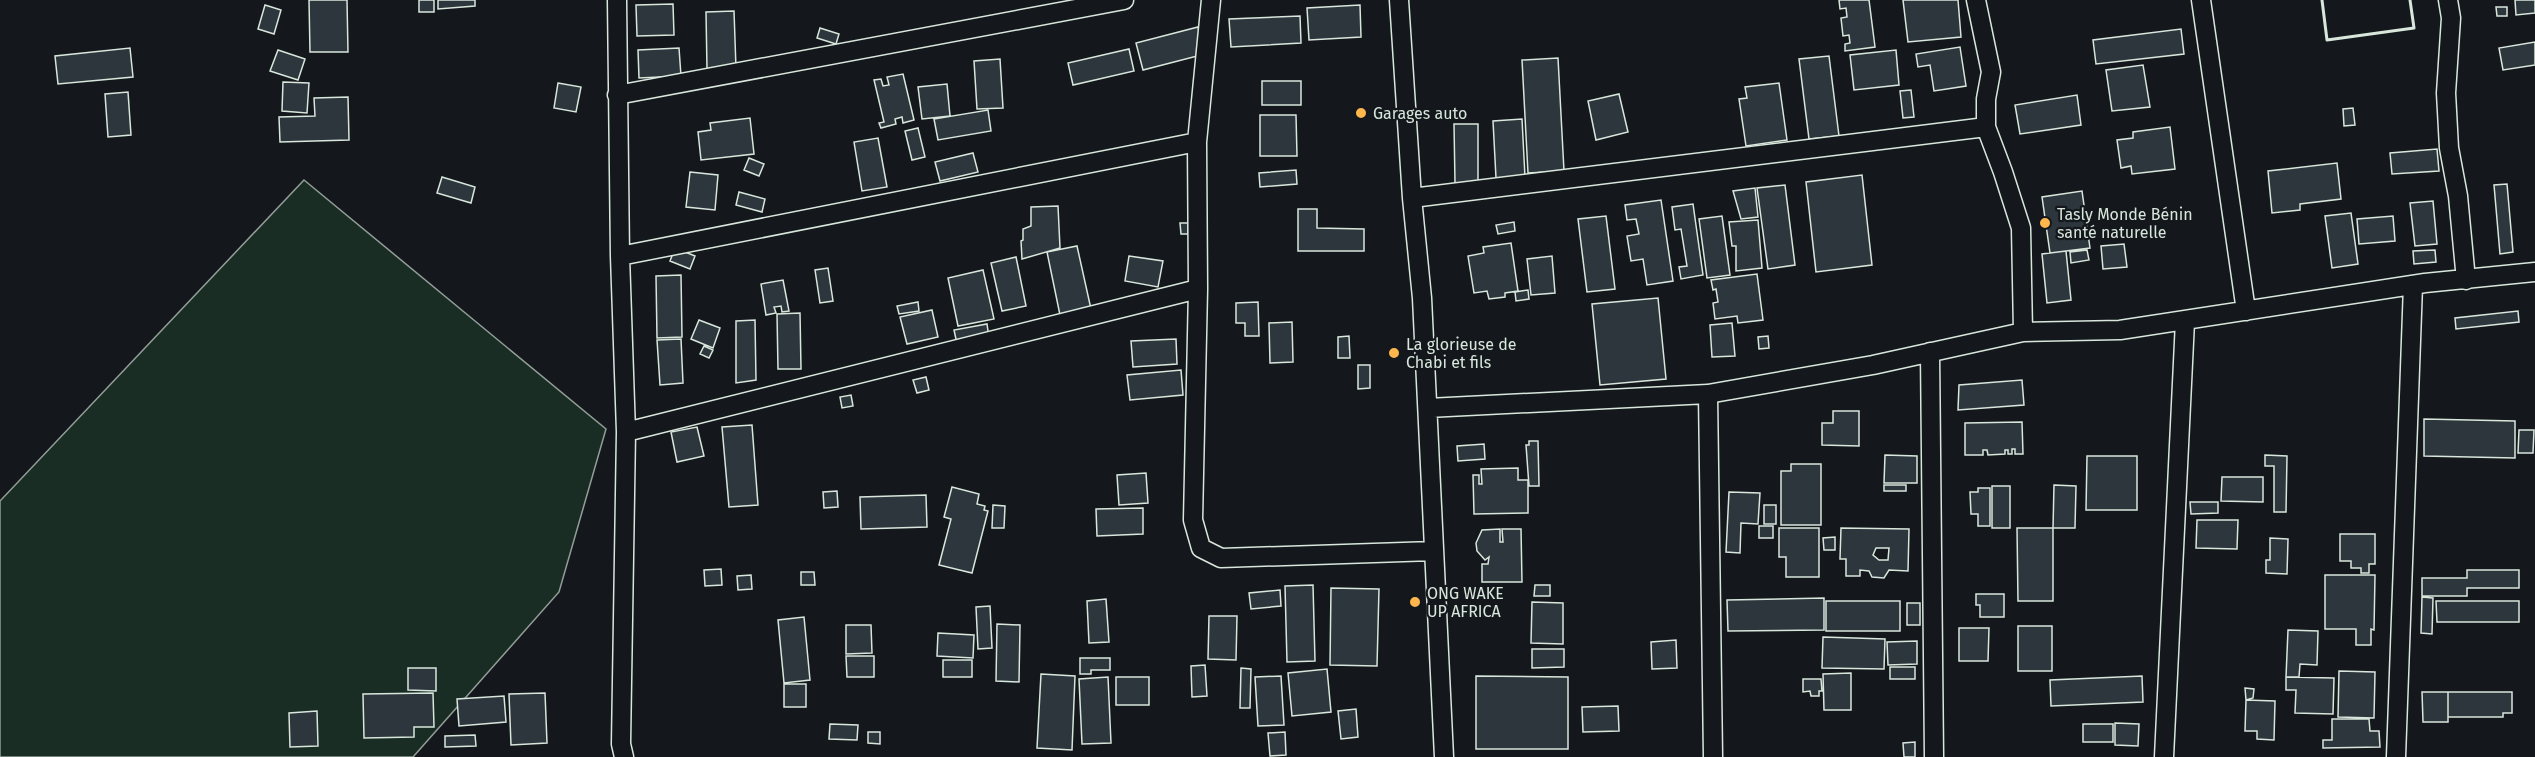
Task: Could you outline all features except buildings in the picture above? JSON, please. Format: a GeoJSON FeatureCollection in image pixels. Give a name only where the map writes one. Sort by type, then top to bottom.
{"type":"FeatureCollection","features":[{"type":"Feature","properties":{"kind":"street"},"geometry":{"type":"LineString","coordinates":[[617,0],[620,255],[626,432],[621,732],[624,757]]}},
{"type":"Feature","properties":{"kind":"street"},"geometry":{"type":"LineString","coordinates":[[617,95],[1124,0]]}},
{"type":"Feature","properties":{"kind":"street"},"geometry":{"type":"LineString","coordinates":[[1211,0],[1197,142],[1198,289],[1193,519],[1201,548],[1221,558],[1433,551]]}},
{"type":"Feature","properties":{"kind":"street"},"geometry":{"type":"LineString","coordinates":[[1399,0],[1412,198],[1422,298],[1444,757]]}},
{"type":"Feature","properties":{"kind":"street"},"geometry":{"type":"LineString","coordinates":[[1976,0],[1991,72],[1986,99],[1986,127],[2021,228],[2024,332]]}},
{"type":"Feature","properties":{"kind":"street"},"geometry":{"type":"LineString","coordinates":[[2201,0],[2246,311]]}},
{"type":"Feature","properties":{"kind":"street"},"geometry":{"type":"LineString","coordinates":[[2448,0],[2451,18],[2446,67],[2448,137],[2458,196],[2466,280]]}},
{"type":"Feature","properties":{"kind":"street"},"geometry":{"type":"LineString","coordinates":[[1412,198],[1986,127]]}},
{"type":"Feature","properties":{"kind":"street"},"geometry":{"type":"LineString","coordinates":[[620,255],[1197,142]]}},
{"type":"Feature","properties":{"kind":"street"},"geometry":{"type":"LineString","coordinates":[[1428,408],[1708,394],[1873,365],[2024,332],[2120,330],[2413,285],[2535,272]]}},
{"type":"Feature","properties":{"kind":"street"},"geometry":{"type":"LineString","coordinates":[[2396,757],[2413,285]]}},
{"type":"Feature","properties":{"kind":"street"},"geometry":{"type":"LineString","coordinates":[[626,432],[1198,289]]}},
{"type":"Feature","properties":{"kind":"street"},"geometry":{"type":"LineString","coordinates":[[2164,757],[2185,321]]}},
{"type":"Feature","properties":{"kind":"street"},"geometry":{"type":"LineString","coordinates":[[1930,352],[1934,757]]}},
{"type":"Feature","properties":{"kind":"street"},"geometry":{"type":"LineString","coordinates":[[1708,394],[1713,757]]}},
{"type":"Feature","properties":{"kind":"green space"},"geometry":{"type":"Polygon","coordinates":[[[304,180],[606,429],[559,592],[413,757],[0,757],[0,501],[304,180]]]}},
{"type":"Feature","properties":{"kind":"wall"},"geometry":{"type":"LineString","coordinates":[[2322,0],[2327,40],[2414,28],[2410,0]]}},
{"type":"Feature","properties":{"kind":"place","name":"Garages auto"},"geometry":{"type":"Point","coordinates":[1361,113]}},
{"type":"Feature","properties":{"kind":"place","name":"Tasly Monde Bénin santé naturelle"},"geometry":{"type":"Point","coordinates":[2045,223]}},
{"type":"Feature","properties":{"kind":"place","name":"La glorieuse de Chabi et fils"},"geometry":{"type":"Point","coordinates":[1394,353]}},
{"type":"Feature","properties":{"kind":"place","name":"ONG WAKE UP AFRICA"},"geometry":{"type":"Point","coordinates":[1415,602]}}]}
